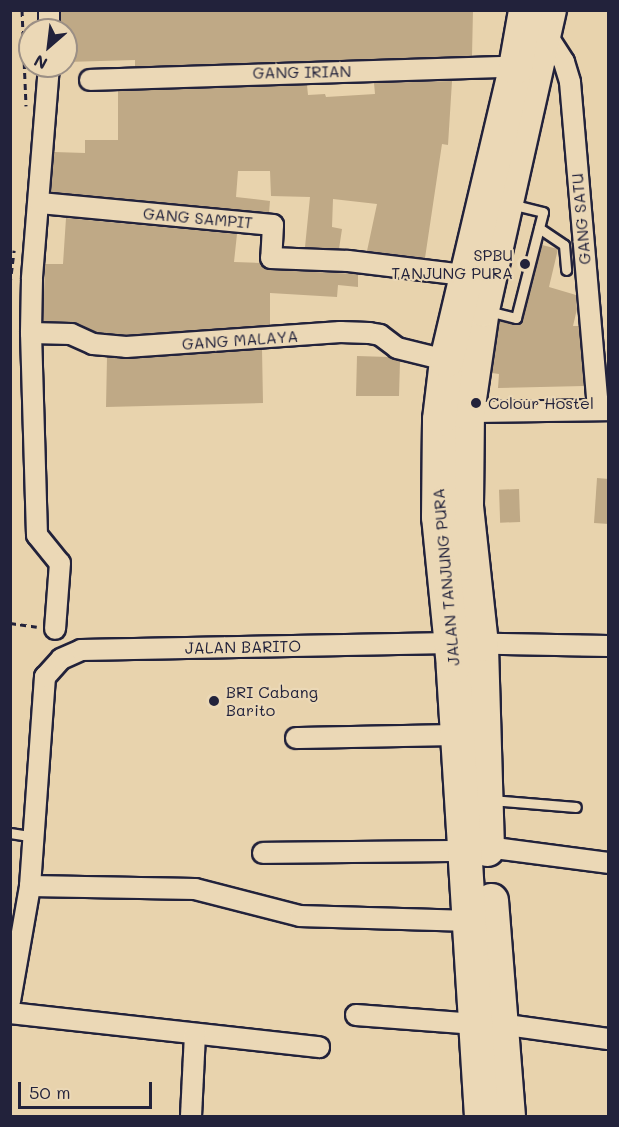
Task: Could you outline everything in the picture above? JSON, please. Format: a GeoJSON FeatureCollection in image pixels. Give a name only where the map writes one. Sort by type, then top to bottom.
{"type":"FeatureCollection","features":[{"type":"Feature","properties":{"kind":"highway","name":"JALAN TANJUNG PURA"},"geometry":{"type":"LineString","coordinates":[[476,849],[486,800],[466,643],[438,505],[439,419],[446,360],[464,275],[515,67],[540,18]]}},
{"type":"Feature","properties":{"kind":"highway","name":"JALAN TANJUNG PURA"},"geometry":{"type":"LineString","coordinates":[[508,1116],[488,1024],[476,906],[476,849],[458,735],[466,643],[467,412],[482,309],[540,18]]}},
{"type":"Feature","properties":{"kind":"highway","name":"JALAN TANJUNG PURA"},"geometry":{"type":"LineString","coordinates":[[481,1116],[488,1024]]}},
{"type":"Feature","properties":{"kind":"street","name":"GANG SATU"},"geometry":{"type":"LineString","coordinates":[[540,18],[564,62],[570,82],[603,410]]}},
{"type":"Feature","properties":{"kind":"street","name":"GANG IRIAN"},"geometry":{"type":"LineString","coordinates":[[90,80],[515,67]]}},
{"type":"Feature","properties":{"kind":"street"},"geometry":{"type":"LineString","coordinates":[[48,78],[40,203],[32,279],[31,333],[36,535],[60,563],[55,629]]}},
{"type":"Feature","properties":{"kind":"street","name":"GANG SAMPIT"},"geometry":{"type":"LineString","coordinates":[[40,203],[273,225],[271,258],[348,261],[464,275]]}},
{"type":"Feature","properties":{"kind":"street","name":"GANG MALAYA"},"geometry":{"type":"LineString","coordinates":[[31,333],[70,334],[93,344],[126,347],[369,333],[380,335],[398,348],[446,360]]}},
{"type":"Feature","properties":{"kind":"street"},"geometry":{"type":"LineString","coordinates":[[467,412],[603,410]]}},
{"type":"Feature","properties":{"kind":"street","name":"JALAN BARITO"},"geometry":{"type":"LineString","coordinates":[[34,837],[45,677],[61,659],[81,650],[466,643],[609,646]]}},
{"type":"Feature","properties":{"kind":"street"},"geometry":{"type":"LineString","coordinates":[[296,738],[458,735]]}},
{"type":"Feature","properties":{"kind":"street"},"geometry":{"type":"LineString","coordinates":[[10,1001],[30,886],[34,837]]}},
{"type":"Feature","properties":{"kind":"street"},"geometry":{"type":"LineString","coordinates":[[263,853],[476,849],[609,863]]}},
{"type":"Feature","properties":{"kind":"street"},"geometry":{"type":"LineString","coordinates":[[30,886],[195,889],[300,916],[476,906]]}},
{"type":"Feature","properties":{"kind":"street"},"geometry":{"type":"LineString","coordinates":[[10,1013],[318,1047]]}},
{"type":"Feature","properties":{"kind":"street"},"geometry":{"type":"LineString","coordinates":[[356,1015],[488,1024],[609,1039]]}},
{"type":"Feature","properties":{"kind":"street"},"geometry":{"type":"LineString","coordinates":[[191,1116],[195,1034]]}},
{"type":"Feature","properties":{"kind":"lane"},"geometry":{"type":"LineString","coordinates":[[482,309],[516,318],[543,212],[505,202]]}},
{"type":"Feature","properties":{"kind":"lane"},"geometry":{"type":"LineString","coordinates":[[539,228],[564,245],[566,270]]}},
{"type":"Feature","properties":{"kind":"lane"},"geometry":{"type":"LineString","coordinates":[[486,800],[576,807]]}},
{"type":"Feature","properties":{"kind":"lane"},"geometry":{"type":"LineString","coordinates":[[10,833],[34,837]]}},
{"type":"Feature","properties":{"kind":"path"},"geometry":{"type":"LineString","coordinates":[[22,10],[26,107]]}},
{"type":"Feature","properties":{"kind":"path"},"geometry":{"type":"LineString","coordinates":[[10,284],[15,238]]}},
{"type":"Feature","properties":{"kind":"building"},"geometry":{"type":"Polygon","coordinates":[[[61,10],[473,10],[472,56],[135,67],[135,60],[78,62],[78,18],[61,18],[61,10]]]}},
{"type":"Feature","properties":{"kind":"building"},"geometry":{"type":"Polygon","coordinates":[[[452,81],[448,145],[442,144],[425,258],[367,251],[377,204],[333,199],[332,227],[342,229],[339,249],[305,247],[310,197],[271,196],[270,171],[238,171],[236,197],[270,201],[269,213],[51,192],[54,152],[85,153],[85,140],[118,140],[118,91],[307,85],[308,95],[325,94],[326,97],[375,94],[374,83],[452,81]]]}},
{"type":"Feature","properties":{"kind":"building"},"geometry":{"type":"Polygon","coordinates":[[[66,218],[237,234],[234,262],[260,263],[271,270],[358,274],[358,287],[338,285],[337,297],[270,293],[270,325],[126,335],[96,332],[72,322],[43,321],[45,264],[63,264],[66,218]]]}},
{"type":"Feature","properties":{"kind":"building"},"geometry":{"type":"Polygon","coordinates":[[[542,245],[558,249],[549,287],[576,295],[577,309],[573,326],[579,326],[584,386],[498,388],[499,374],[492,373],[499,321],[517,325],[522,320],[542,245]]]}},
{"type":"Feature","properties":{"kind":"building"},"geometry":{"type":"Polygon","coordinates":[[[262,349],[263,403],[106,407],[107,357],[127,359],[262,349]]]}},
{"type":"Feature","properties":{"kind":"building"},"geometry":{"type":"Polygon","coordinates":[[[357,356],[389,357],[400,361],[399,396],[356,396],[357,356]]]}},
{"type":"Feature","properties":{"kind":"building"},"geometry":{"type":"Polygon","coordinates":[[[597,478],[609,479],[609,524],[594,523],[597,478]]]}},
{"type":"Feature","properties":{"kind":"building"},"geometry":{"type":"Polygon","coordinates":[[[519,489],[520,522],[500,523],[499,490],[519,489]]]}},
{"type":"Feature","properties":{"kind":"place","name":"SPBU TANJUNG PURA"},"geometry":{"type":"Point","coordinates":[525,264]}},
{"type":"Feature","properties":{"kind":"place","name":"Colour Hostel"},"geometry":{"type":"Point","coordinates":[476,403]}},
{"type":"Feature","properties":{"kind":"place","name":"BRI Cabang Barito"},"geometry":{"type":"Point","coordinates":[214,701]}}]}
